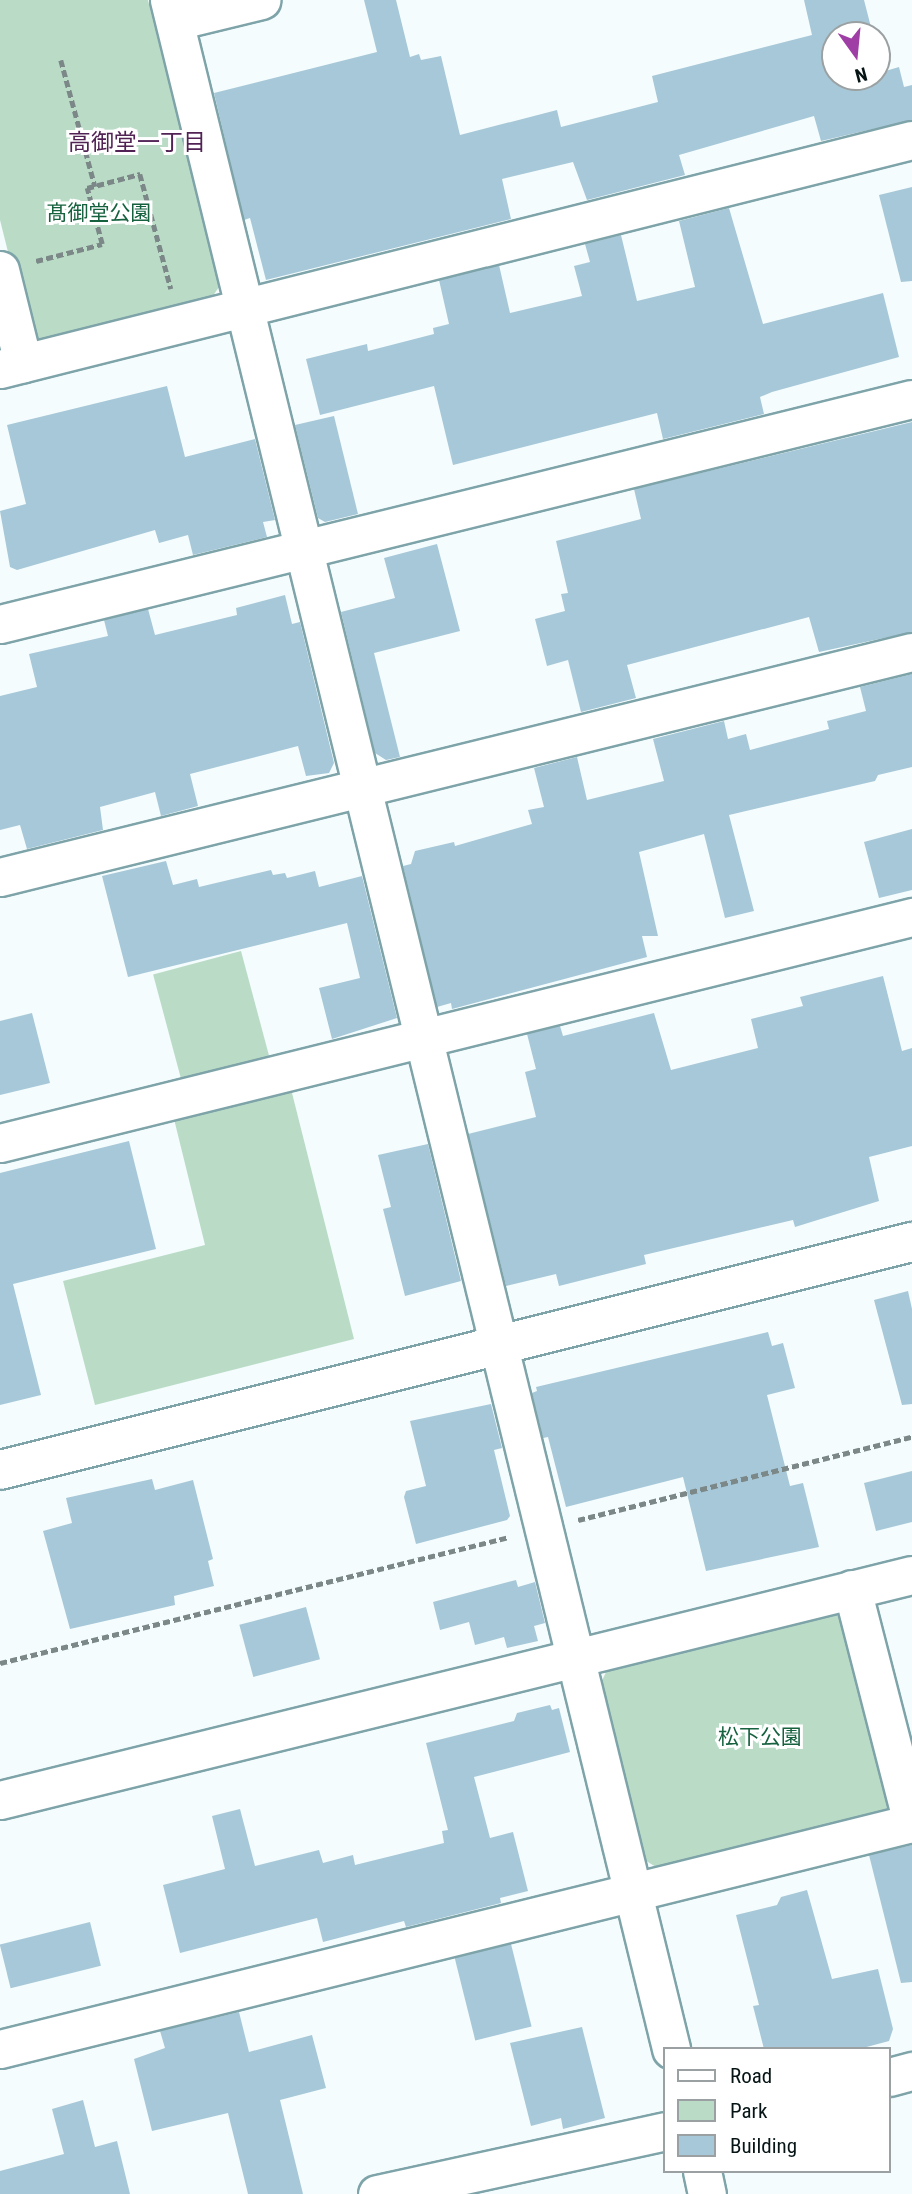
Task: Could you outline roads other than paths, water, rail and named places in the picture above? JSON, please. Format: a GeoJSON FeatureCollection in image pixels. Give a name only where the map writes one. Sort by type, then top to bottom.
{"type":"FeatureCollection","features":[{"type":"Feature","properties":{"kind":"street"},"geometry":{"type":"LineString","coordinates":[[261,0],[172,11],[496,1346],[671,2047]]}},
{"type":"Feature","properties":{"kind":"street"},"geometry":{"type":"LineString","coordinates":[[0,270],[11,366],[912,140]]}},
{"type":"Feature","properties":{"kind":"street"},"geometry":{"type":"LineString","coordinates":[[0,624],[912,399]]}},
{"type":"Feature","properties":{"kind":"street"},"geometry":{"type":"LineString","coordinates":[[0,877],[912,652]]}},
{"type":"Feature","properties":{"kind":"street"},"geometry":{"type":"LineString","coordinates":[[0,1143],[912,917]]}},
{"type":"Feature","properties":{"kind":"street"},"geometry":{"type":"LineString","coordinates":[[0,1470],[912,1242]]}},
{"type":"Feature","properties":{"kind":"street"},"geometry":{"type":"LineString","coordinates":[[0,1800],[912,1575]]}},
{"type":"Feature","properties":{"kind":"street"},"geometry":{"type":"LineString","coordinates":[[0,2049],[912,1823],[852,1589]]}},
{"type":"Feature","properties":{"kind":"street"},"geometry":{"type":"LineString","coordinates":[[891,2076],[912,2071]]}},
{"type":"Feature","properties":{"kind":"street"},"geometry":{"type":"LineString","coordinates":[[377,2194],[664,2131]]}},
{"type":"Feature","properties":{"kind":"street"},"geometry":{"type":"LineString","coordinates":[[702,2173],[707,2194]]}},
{"type":"Feature","properties":{"kind":"district","name":"高御堂一丁目"},"geometry":{"type":"Point","coordinates":[137,143]}},
{"type":"Feature","properties":{"kind":"park label","name":"髙御堂公園"},"geometry":{"type":"Point","coordinates":[99,213]}},
{"type":"Feature","properties":{"kind":"park label","name":"松下公園"},"geometry":{"type":"Point","coordinates":[760,1737]}}]}
